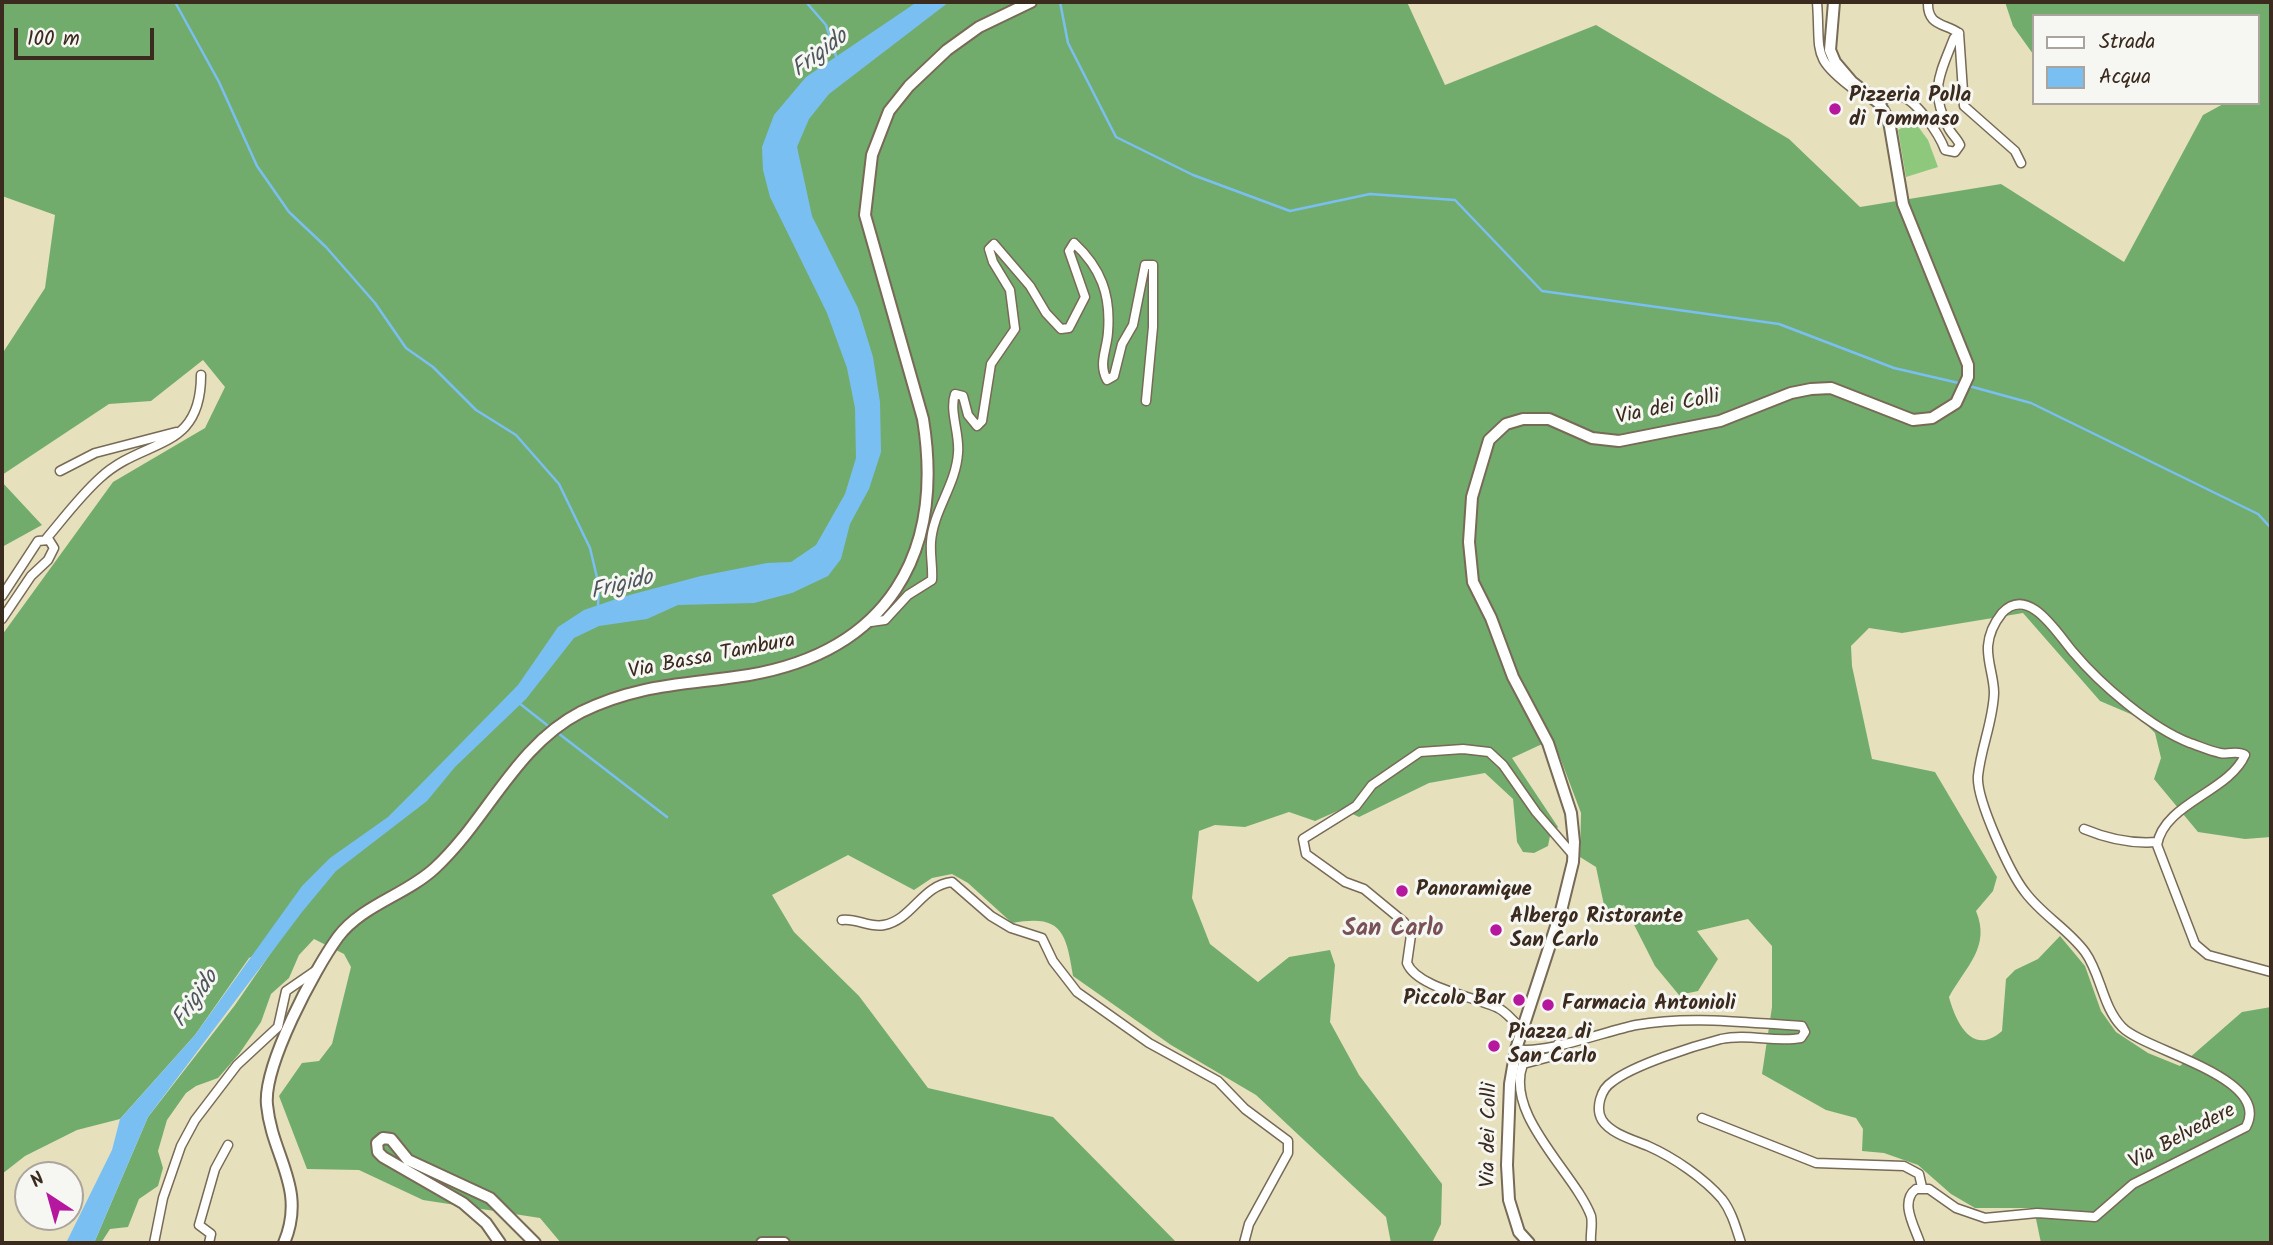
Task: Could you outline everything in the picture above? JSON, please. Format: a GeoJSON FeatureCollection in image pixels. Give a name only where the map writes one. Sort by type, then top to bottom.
{"type":"FeatureCollection","features":[{"type":"Feature","properties":{"kind":"street","name":"Via Bassa Tambura"},"geometry":{"type":"LineString","coordinates":[[284,1243],[294,1219],[293,1202],[267,1107],[267,1088],[298,1003],[346,927],[405,891],[440,864],[532,749],[566,721],[600,704],[654,685],[748,675],[785,667],[828,652],[871,622],[899,586],[912,557],[925,512],[928,474],[923,419],[865,215],[872,155],[888,111],[909,86],[947,50],[979,27],[1031,2]]}},
{"type":"Feature","properties":{"kind":"street"},"geometry":{"type":"LineString","coordinates":[[1817,2],[1818,50],[1822,63],[1881,107]]}},
{"type":"Feature","properties":{"kind":"street"},"geometry":{"type":"LineString","coordinates":[[1834,2],[1829,34],[1835,62],[1852,82],[1881,107]]}},
{"type":"Feature","properties":{"kind":"street"},"geometry":{"type":"LineString","coordinates":[[1928,2],[1928,13],[1933,21],[1959,33]]}},
{"type":"Feature","properties":{"kind":"street"},"geometry":{"type":"LineString","coordinates":[[1881,107],[1888,97],[1900,96],[1906,99],[1920,110],[1945,150],[1955,152],[1960,145],[1949,130],[1938,99],[1936,83],[1954,38],[1959,33]]}},
{"type":"Feature","properties":{"kind":"street"},"geometry":{"type":"LineString","coordinates":[[1959,33],[1964,106],[2015,151],[2021,163]]}},
{"type":"Feature","properties":{"kind":"street","name":"Via dei Colli"},"geometry":{"type":"LineString","coordinates":[[1529,1243],[1513,1217],[1507,1165],[1510,1084],[1516,1049],[1545,965],[1574,856],[1571,813],[1548,743],[1513,677],[1474,582],[1469,542],[1472,497],[1489,440],[1506,424],[1523,419],[1549,419],[1592,438],[1619,441],[1720,421],[1791,393],[1811,388],[1831,388],[1913,419],[1932,418],[1956,403],[1968,377],[1968,365],[1958,334],[1903,204],[1894,163],[1894,138],[1881,107]]}},
{"type":"Feature","properties":{"kind":"street"},"geometry":{"type":"LineString","coordinates":[[871,622],[885,620],[908,595],[932,580],[934,561],[931,542],[939,512],[956,472],[959,453],[952,403],[955,394],[963,396],[968,415],[977,426],[982,421],[991,364],[1015,329],[1010,290],[989,249],[994,244],[1030,286],[1045,313],[1061,329],[1069,328],[1085,297],[1069,251],[1074,243],[1081,250],[1105,282],[1108,333],[1102,370],[1107,380],[1114,376],[1122,344],[1133,325],[1145,265],[1153,265],[1153,327],[1146,401]]}},
{"type":"Feature","properties":{"kind":"street"},"geometry":{"type":"LineString","coordinates":[[2,596],[32,548],[38,541],[46,539],[99,479],[118,464],[183,430],[197,410],[201,374]]}},
{"type":"Feature","properties":{"kind":"street"},"geometry":{"type":"LineString","coordinates":[[60,471],[95,453],[183,430]]}},
{"type":"Feature","properties":{"kind":"street"},"geometry":{"type":"LineString","coordinates":[[2,619],[23,585],[51,556],[54,548],[46,539]]}},
{"type":"Feature","properties":{"kind":"street","name":"Via Belvedere"},"geometry":{"type":"LineString","coordinates":[[1922,1187],[1956,1208],[1985,1218],[2037,1213],[2084,1218],[2095,1216],[2133,1184],[2246,1127],[2256,1112],[2255,1100],[2243,1086],[2206,1065],[2140,1041],[2123,1029],[2112,1015],[2087,954],[2024,892],[2000,847],[1978,779],[1993,715],[1994,683],[1988,649],[1991,630],[2008,607],[2020,604],[2038,611],[2109,690],[2170,732],[2221,754],[2240,752],[2245,755],[2236,773],[2182,809],[2157,842]]}},
{"type":"Feature","properties":{"kind":"street"},"geometry":{"type":"LineString","coordinates":[[1523,1029],[1498,1008],[1475,1001],[1414,972],[1407,963],[1411,935],[1404,922],[1364,889],[1345,882],[1306,854],[1303,839],[1356,806],[1372,785],[1420,752],[1463,749],[1489,752],[1503,765],[1535,812],[1574,856]]}},
{"type":"Feature","properties":{"kind":"street"},"geometry":{"type":"LineString","coordinates":[[2084,829],[2104,838],[2141,844],[2157,842],[2195,944],[2208,955],[2271,972]]}},
{"type":"Feature","properties":{"kind":"street"},"geometry":{"type":"LineString","coordinates":[[842,920],[853,918],[874,926],[885,925],[897,920],[932,888],[952,882],[990,916],[1011,928],[1042,938],[1064,978],[1077,992],[1149,1043],[1219,1081],[1245,1109],[1288,1141],[1288,1153],[1249,1224],[1244,1243]]}},
{"type":"Feature","properties":{"kind":"street"},"geometry":{"type":"LineString","coordinates":[[154,1243],[175,1158],[195,1120],[237,1065],[278,1027],[286,991],[317,970]]}},
{"type":"Feature","properties":{"kind":"street"},"geometry":{"type":"LineString","coordinates":[[1516,1049],[1558,1044],[1637,1025],[1691,1019],[1802,1026],[1805,1032],[1801,1038],[1782,1041],[1755,1037],[1724,1038],[1688,1049],[1611,1082],[1600,1101],[1602,1120],[1611,1129],[1655,1149],[1682,1166],[1721,1198],[1729,1210],[1741,1243]]}},
{"type":"Feature","properties":{"kind":"street"},"geometry":{"type":"LineString","coordinates":[[1558,1044],[1557,1055],[1523,1065],[1522,1091],[1546,1148],[1585,1203],[1592,1220],[1591,1243]]}},
{"type":"Feature","properties":{"kind":"street"},"geometry":{"type":"LineString","coordinates":[[1702,1118],[1816,1163],[1904,1166],[1919,1174],[1922,1187],[1911,1193],[1908,1206],[1920,1243]]}},
{"type":"Feature","properties":{"kind":"street"},"geometry":{"type":"LineString","coordinates":[[500,1243],[476,1213],[383,1157],[378,1152],[377,1143],[383,1138],[391,1139],[408,1160],[490,1198],[535,1243]]}},
{"type":"Feature","properties":{"kind":"street"},"geometry":{"type":"LineString","coordinates":[[209,1243],[211,1234],[199,1225],[215,1169],[228,1145]]}},
{"type":"Feature","properties":{"kind":"street"},"geometry":{"type":"LineString","coordinates":[[762,1243],[784,1243]]}},
{"type":"Feature","properties":{"kind":"green space"},"geometry":{"type":"Polygon","coordinates":[[[2,2],[1407,2],[1445,85],[1596,25],[1789,139],[1860,207],[2001,184],[2124,262],[2203,115],[2221,105],[2259,105],[2259,14],[2032,14],[2032,53],[2013,26],[2005,2],[2271,2],[2271,837],[2245,839],[2198,832],[2154,779],[2161,758],[2155,733],[2140,718],[2100,701],[2023,613],[1902,633],[1869,628],[1851,646],[1852,666],[1872,759],[1935,772],[1997,877],[1993,891],[1976,911],[1980,924],[1979,946],[1949,997],[1956,1017],[1967,1034],[1982,1040],[1992,1038],[2002,1031],[2006,979],[2015,970],[2038,959],[2060,936],[2085,966],[2101,1011],[2116,1032],[2148,1053],[2180,1066],[2242,1012],[2271,1007],[2271,1243],[2041,1243],[2036,1219],[2030,1208],[1975,1208],[1951,1194],[1918,1165],[1884,1153],[1862,1151],[1863,1129],[1856,1118],[1826,1110],[1762,1074],[1772,1007],[1772,946],[1748,919],[1697,931],[1718,959],[1698,991],[1679,995],[1655,966],[1624,905],[1605,910],[1596,867],[1580,857],[1581,813],[1553,739],[1512,758],[1558,827],[1550,836],[1548,846],[1534,853],[1523,852],[1517,842],[1513,799],[1485,773],[1429,783],[1359,817],[1342,809],[1315,821],[1289,812],[1245,827],[1215,825],[1199,831],[1192,898],[1210,944],[1258,982],[1289,957],[1330,950],[1335,965],[1330,1022],[1359,1075],[1442,1184],[1441,1224],[1432,1243],[1391,1243],[1386,1217],[1256,1095],[1171,1045],[1073,976],[1064,937],[1051,924],[1041,921],[1012,923],[968,883],[952,874],[932,878],[914,890],[848,855],[772,895],[794,932],[859,996],[928,1088],[1053,1117],[1177,1243],[561,1243],[540,1218],[423,1200],[359,1170],[307,1169],[279,1096],[302,1063],[319,1061],[332,1044],[351,967],[344,954],[314,939],[299,955],[289,978],[271,994],[261,1022],[239,1054],[218,1078],[186,1093],[167,1120],[158,1151],[163,1168],[158,1186],[139,1199],[128,1227],[110,1229],[101,1243],[94,1243],[148,1117],[235,1005],[277,944],[249,958],[195,1035],[120,1119],[77,1130],[14,1161],[14,1165],[2,1174],[2,635],[113,482],[205,428],[225,387],[203,360],[151,401],[109,404],[2,475],[2,354],[45,288],[55,215],[2,196],[2,2]]]}},
{"type":"Feature","properties":{"kind":"green space"},"geometry":{"type":"Polygon","coordinates":[[[1914,121],[1928,140],[1938,167],[1906,177],[1898,130],[1914,121]]]}},
{"type":"Feature","properties":{"kind":"green space"},"geometry":{"type":"Polygon","coordinates":[[[2,482],[42,525],[2,547],[2,482]]]}},
{"type":"Feature","properties":{"kind":"water"},"geometry":{"type":"Polygon","coordinates":[[[917,2],[949,2],[829,94],[809,119],[797,147],[812,216],[858,308],[873,357],[880,402],[881,452],[869,489],[850,524],[841,559],[828,576],[792,593],[754,603],[678,605],[647,619],[599,626],[574,638],[526,699],[455,767],[427,801],[336,871],[302,912],[148,1117],[94,1243],[66,1243],[72,1231],[84,1231],[84,1207],[112,1150],[120,1119],[195,1035],[302,886],[330,858],[388,817],[416,789],[518,685],[558,627],[584,610],[622,597],[701,576],[767,563],[791,562],[816,545],[845,494],[856,458],[855,408],[847,368],[827,313],[770,197],[763,170],[762,147],[774,115],[806,77],[917,2]]]}},
{"type":"Feature","properties":{"kind":"waterway","name":"Frigido"},"geometry":{"type":"LineString","coordinates":[[175,2],[219,82],[257,166],[289,212],[326,247],[375,303],[406,348],[433,367],[476,410],[516,435],[559,484],[590,548],[599,586],[598,605]]}},
{"type":"Feature","properties":{"kind":"waterway","name":"Frigido"},"geometry":{"type":"LineString","coordinates":[[806,2],[826,25],[836,56]]}},
{"type":"Feature","properties":{"kind":"waterway"},"geometry":{"type":"LineString","coordinates":[[1060,2],[1068,43],[1116,137],[1193,175],[1290,211],[1370,194],[1455,200],[1542,291],[1779,324],[1894,368],[1963,384]]}},
{"type":"Feature","properties":{"kind":"waterway"},"geometry":{"type":"LineString","coordinates":[[1969,386],[2031,403],[2258,514],[2271,528]]}},
{"type":"Feature","properties":{"kind":"waterway"},"geometry":{"type":"LineString","coordinates":[[519,703],[547,725]]}},
{"type":"Feature","properties":{"kind":"waterway"},"geometry":{"type":"LineString","coordinates":[[558,733],[667,817]]}},
{"type":"Feature","properties":{"kind":"place","name":"Pizzeria Polla di Tommaso"},"geometry":{"type":"Point","coordinates":[1835,109]}},
{"type":"Feature","properties":{"kind":"place","name":"Panoramique"},"geometry":{"type":"Point","coordinates":[1402,891]}},
{"type":"Feature","properties":{"kind":"place","name":"Albergo Ristorante San Carlo"},"geometry":{"type":"Point","coordinates":[1496,930]}},
{"type":"Feature","properties":{"kind":"place","name":"Piccolo Bar"},"geometry":{"type":"Point","coordinates":[1519,1000]}},
{"type":"Feature","properties":{"kind":"place","name":"Farmacia Antonioli"},"geometry":{"type":"Point","coordinates":[1548,1005]}},
{"type":"Feature","properties":{"kind":"place","name":"Piazza di San Carlo"},"geometry":{"type":"Point","coordinates":[1494,1046]}},
{"type":"Feature","properties":{"kind":"district","name":"San Carlo"},"geometry":{"type":"Point","coordinates":[1393,931]}}]}
